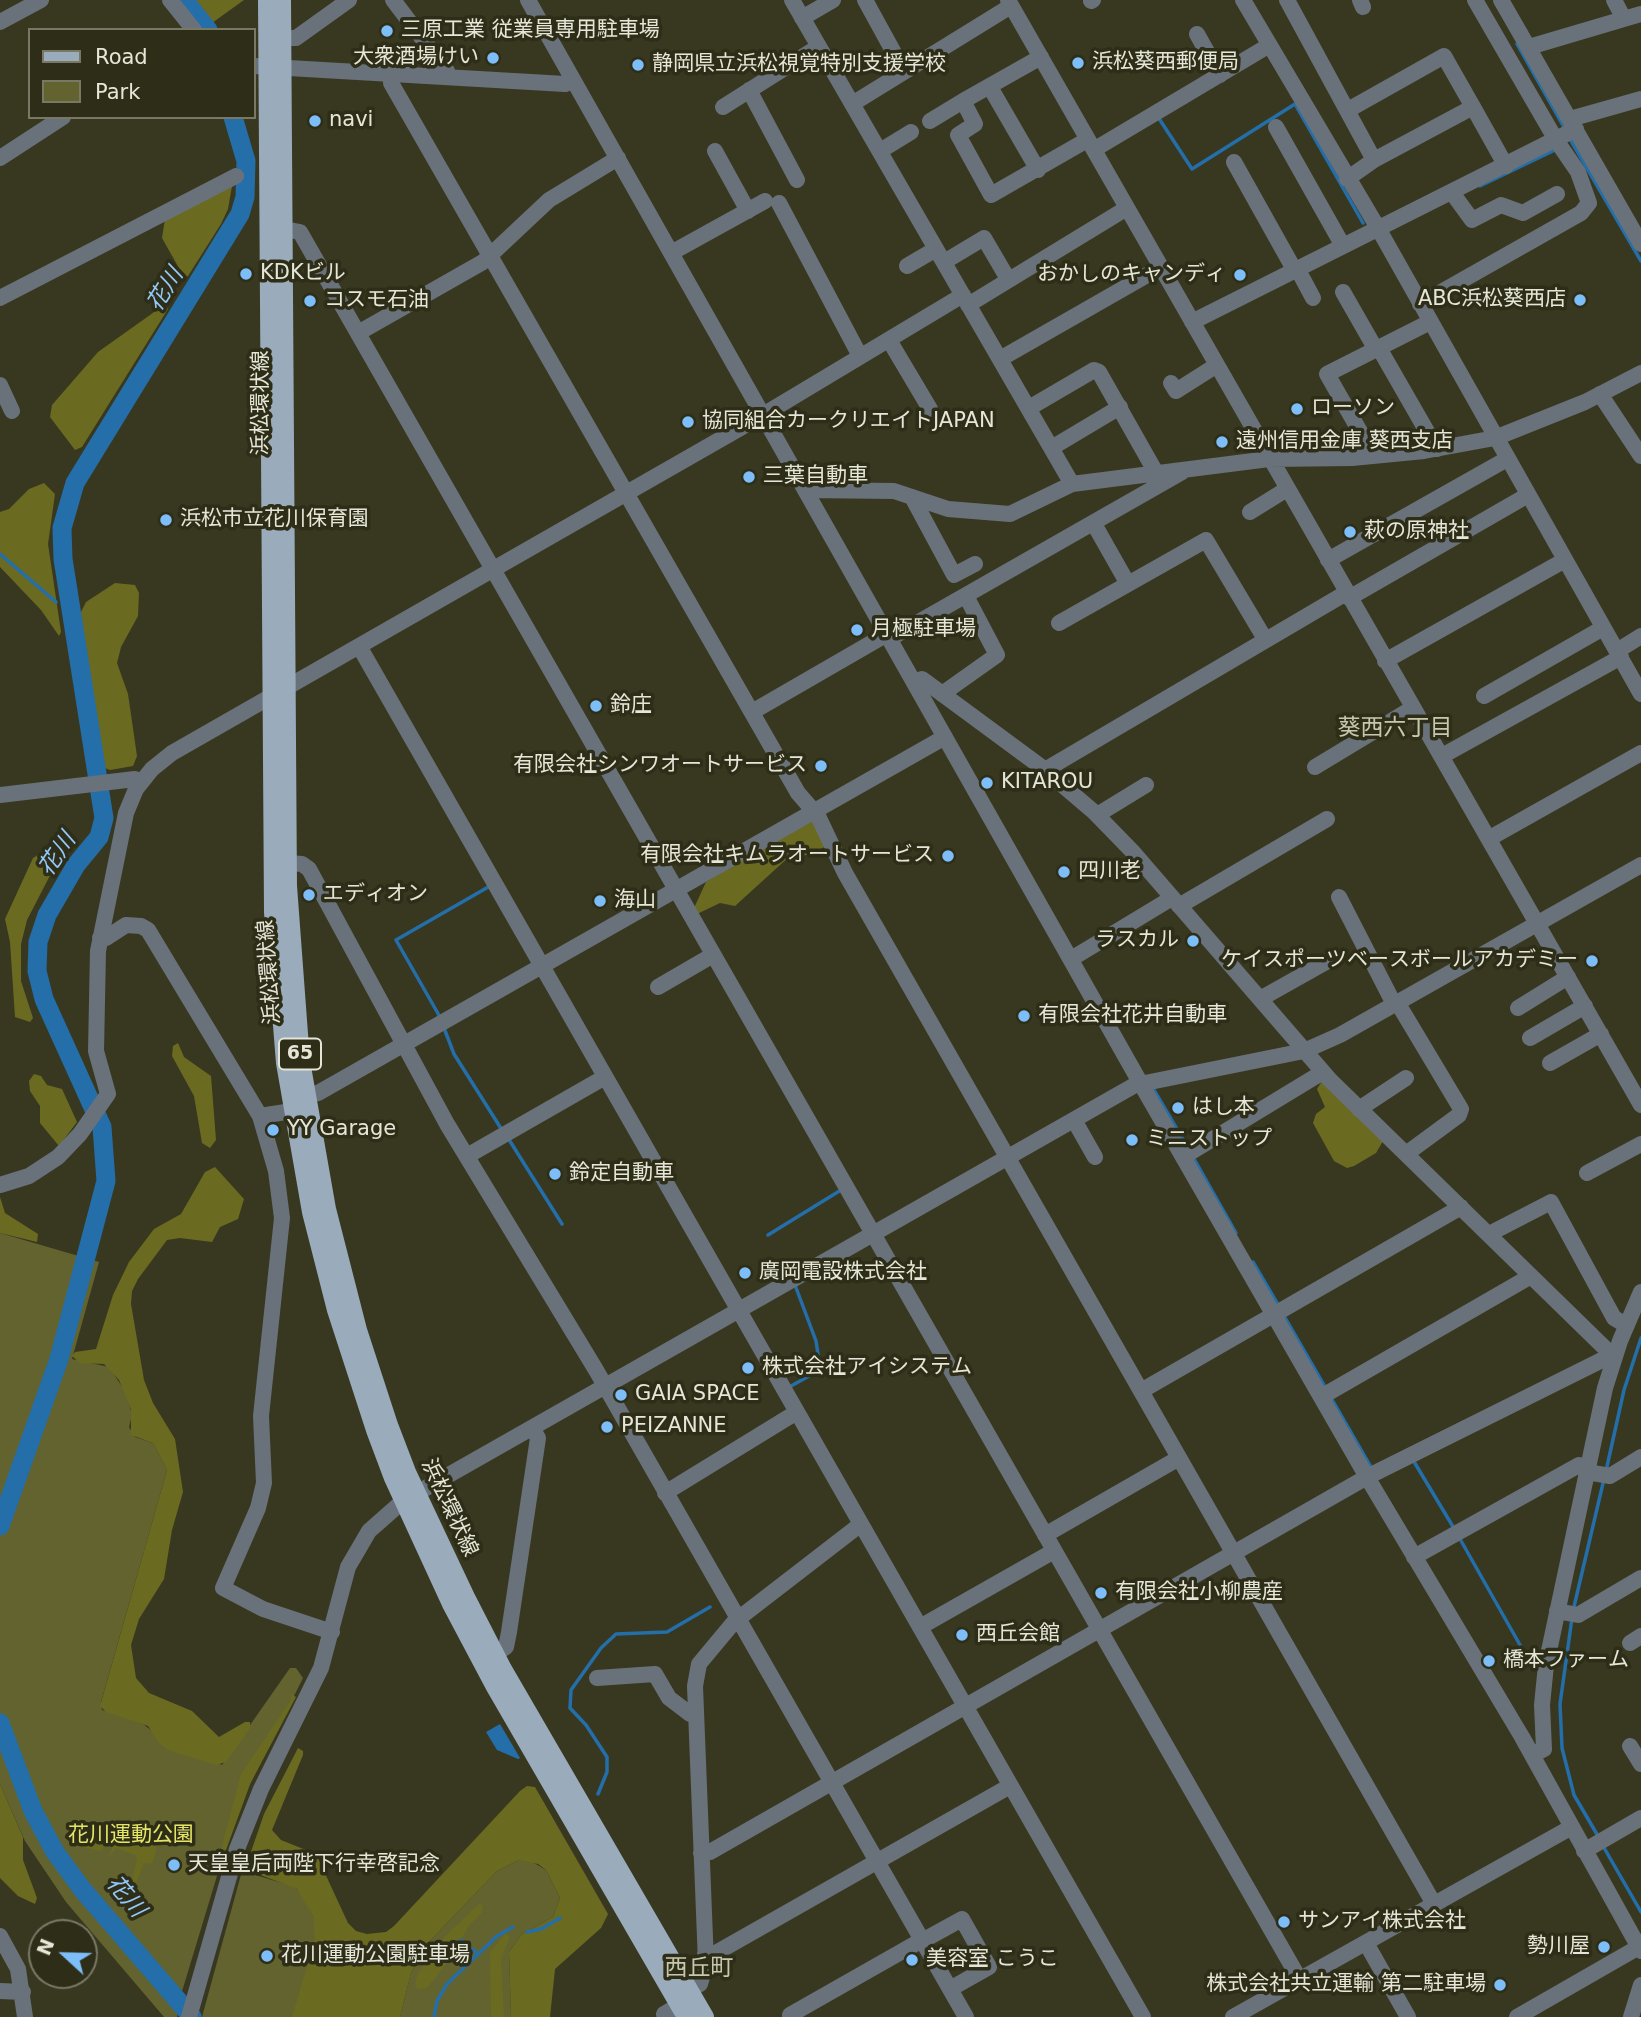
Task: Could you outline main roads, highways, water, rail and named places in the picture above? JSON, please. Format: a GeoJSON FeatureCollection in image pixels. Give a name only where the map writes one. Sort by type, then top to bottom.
{"type":"FeatureCollection","features":[{"type":"Feature","properties":{"kind":"main road","name":"浜松環状線"},"geometry":{"type":"LineString","coordinates":[[267,0],[279,692],[293,986],[306,1095],[327,1209],[351,1306],[410,1497],[489,1677],[680,2007],[705,2017]]}},
{"type":"Feature","properties":{"kind":"main road","name":"浜松環状線"},"geometry":{"type":"LineString","coordinates":[[282,0],[283,38],[268,66],[284,229],[274,937],[292,1111],[311,1212],[336,1310],[374,1430],[680,2007]]}},
{"type":"Feature","properties":{"kind":"water"},"geometry":{"type":"Polygon","coordinates":[[[500,1724],[520,1758],[497,1750],[486,1732],[500,1724]]]}},
{"type":"Feature","properties":{"kind":"waterway"},"geometry":{"type":"LineString","coordinates":[[184,0],[206,28]]}},
{"type":"Feature","properties":{"kind":"waterway"},"geometry":{"type":"LineString","coordinates":[[1517,44],[1565,129]]}},
{"type":"Feature","properties":{"kind":"waterway"},"geometry":{"type":"LineString","coordinates":[[1158,117],[1192,169],[1295,104],[1363,223]]}},
{"type":"Feature","properties":{"kind":"waterway","name":"花川"},"geometry":{"type":"LineString","coordinates":[[0,1526],[59,1359],[106,1181],[102,1127],[44,999],[37,971],[38,942],[47,915],[76,865],[99,837],[104,818],[63,559],[62,528],[75,483],[240,214],[245,197],[246,161],[234,119]]}},
{"type":"Feature","properties":{"kind":"waterway"},"geometry":{"type":"LineString","coordinates":[[1570,139],[1641,261]]}},
{"type":"Feature","properties":{"kind":"waterway"},"geometry":{"type":"LineString","coordinates":[[1480,186],[1555,150]]}},
{"type":"Feature","properties":{"kind":"waterway"},"geometry":{"type":"LineString","coordinates":[[0,554],[56,602]]}},
{"type":"Feature","properties":{"kind":"waterway","name":"花川"},"geometry":{"type":"LineString","coordinates":[[66,610],[72,615]]}},
{"type":"Feature","properties":{"kind":"waterway"},"geometry":{"type":"LineString","coordinates":[[440,1017],[396,940],[490,886]]}},
{"type":"Feature","properties":{"kind":"waterway"},"geometry":{"type":"LineString","coordinates":[[444,1028],[454,1054],[502,1130]]}},
{"type":"Feature","properties":{"kind":"waterway"},"geometry":{"type":"LineString","coordinates":[[1154,1090],[1188,1148]]}},
{"type":"Feature","properties":{"kind":"waterway"},"geometry":{"type":"LineString","coordinates":[[508,1138],[562,1224]]}},
{"type":"Feature","properties":{"kind":"waterway"},"geometry":{"type":"LineString","coordinates":[[1193,1157],[1236,1233]]}},
{"type":"Feature","properties":{"kind":"waterway"},"geometry":{"type":"LineString","coordinates":[[768,1235],[841,1190]]}},
{"type":"Feature","properties":{"kind":"waterway"},"geometry":{"type":"LineString","coordinates":[[1253,1262],[1277,1303]]}},
{"type":"Feature","properties":{"kind":"waterway"},"geometry":{"type":"LineString","coordinates":[[791,1386],[818,1371],[820,1367],[816,1341],[795,1285]]}},
{"type":"Feature","properties":{"kind":"waterway"},"geometry":{"type":"LineString","coordinates":[[1284,1316],[1325,1387]]}},
{"type":"Feature","properties":{"kind":"waterway"},"geometry":{"type":"LineString","coordinates":[[1606,1471],[1624,1390],[1641,1338]]}},
{"type":"Feature","properties":{"kind":"waterway"},"geometry":{"type":"LineString","coordinates":[[1331,1398],[1372,1469]]}},
{"type":"Feature","properties":{"kind":"waterway"},"geometry":{"type":"LineString","coordinates":[[1413,1460],[1455,1530]]}},
{"type":"Feature","properties":{"kind":"waterway"},"geometry":{"type":"LineString","coordinates":[[1573,1611],[1604,1479]]}},
{"type":"Feature","properties":{"kind":"waterway"},"geometry":{"type":"LineString","coordinates":[[1460,1539],[1524,1652]]}},
{"type":"Feature","properties":{"kind":"waterway"},"geometry":{"type":"LineString","coordinates":[[598,1794],[607,1772],[607,1757],[586,1725],[570,1708],[571,1690],[601,1648],[616,1634],[667,1632],[710,1607]]}},
{"type":"Feature","properties":{"kind":"waterway"},"geometry":{"type":"LineString","coordinates":[[1572,1618],[1560,1704],[1562,1748],[1574,1795],[1598,1836]]}},
{"type":"Feature","properties":{"kind":"waterway","name":"花川"},"geometry":{"type":"LineString","coordinates":[[0,1723],[33,1811],[55,1852],[82,1889],[192,2017]]}},
{"type":"Feature","properties":{"kind":"waterway"},"geometry":{"type":"LineString","coordinates":[[1603,1846],[1641,1912]]}},
{"type":"Feature","properties":{"kind":"waterway"},"geometry":{"type":"LineString","coordinates":[[527,1932],[541,1929],[560,1918]]}},
{"type":"Feature","properties":{"kind":"waterway"},"geometry":{"type":"LineString","coordinates":[[434,2017],[437,2001],[447,1984],[497,1936],[513,1927]]}},
{"type":"Feature","properties":{"kind":"waterway"},"geometry":{"type":"LineString","coordinates":[[461,1940],[478,1954]]}},
{"type":"Feature","properties":{"kind":"place","name":"三原工業 従業員専用駐車場"},"geometry":{"type":"Point","coordinates":[387,31]}},
{"type":"Feature","properties":{"kind":"place","name":"大衆酒場けい"},"geometry":{"type":"Point","coordinates":[493,58]}},
{"type":"Feature","properties":{"kind":"place","name":"浜松葵西郵便局"},"geometry":{"type":"Point","coordinates":[1078,63]}},
{"type":"Feature","properties":{"kind":"place","name":"静岡県立浜松視覚特別支援学校"},"geometry":{"type":"Point","coordinates":[638,65]}},
{"type":"Feature","properties":{"kind":"place","name":"navi"},"geometry":{"type":"Point","coordinates":[315,121]}},
{"type":"Feature","properties":{"kind":"place","name":"KDKビル"},"geometry":{"type":"Point","coordinates":[246,274]}},
{"type":"Feature","properties":{"kind":"place","name":"おかしのキャンディ"},"geometry":{"type":"Point","coordinates":[1240,275]}},
{"type":"Feature","properties":{"kind":"place","name":"ABC浜松葵西店"},"geometry":{"type":"Point","coordinates":[1580,300]}},
{"type":"Feature","properties":{"kind":"place","name":"コスモ石油"},"geometry":{"type":"Point","coordinates":[310,301]}},
{"type":"Feature","properties":{"kind":"place","name":"ローソン"},"geometry":{"type":"Point","coordinates":[1297,409]}},
{"type":"Feature","properties":{"kind":"place","name":"協同組合カークリエイトJAPAN"},"geometry":{"type":"Point","coordinates":[688,422]}},
{"type":"Feature","properties":{"kind":"place","name":"遠州信用金庫 葵西支店"},"geometry":{"type":"Point","coordinates":[1222,442]}},
{"type":"Feature","properties":{"kind":"place","name":"三葉自動車"},"geometry":{"type":"Point","coordinates":[749,477]}},
{"type":"Feature","properties":{"kind":"place","name":"浜松市立花川保育園"},"geometry":{"type":"Point","coordinates":[166,520]}},
{"type":"Feature","properties":{"kind":"place","name":"萩の原神社"},"geometry":{"type":"Point","coordinates":[1350,532]}},
{"type":"Feature","properties":{"kind":"place","name":"月極駐車場"},"geometry":{"type":"Point","coordinates":[857,630]}},
{"type":"Feature","properties":{"kind":"place","name":"鈴庄"},"geometry":{"type":"Point","coordinates":[596,706]}},
{"type":"Feature","properties":{"kind":"place","name":"有限会社シンワオートサービス"},"geometry":{"type":"Point","coordinates":[821,766]}},
{"type":"Feature","properties":{"kind":"place","name":"KITAROU"},"geometry":{"type":"Point","coordinates":[987,783]}},
{"type":"Feature","properties":{"kind":"place","name":"有限会社キムラオートサービス"},"geometry":{"type":"Point","coordinates":[948,856]}},
{"type":"Feature","properties":{"kind":"place","name":"四川老"},"geometry":{"type":"Point","coordinates":[1064,872]}},
{"type":"Feature","properties":{"kind":"place","name":"エディオン"},"geometry":{"type":"Point","coordinates":[309,895]}},
{"type":"Feature","properties":{"kind":"place","name":"海山"},"geometry":{"type":"Point","coordinates":[600,901]}},
{"type":"Feature","properties":{"kind":"place","name":"ラスカル"},"geometry":{"type":"Point","coordinates":[1193,941]}},
{"type":"Feature","properties":{"kind":"place","name":"ケイスポーツベースボールアカデミー"},"geometry":{"type":"Point","coordinates":[1592,961]}},
{"type":"Feature","properties":{"kind":"place","name":"有限会社花井自動車"},"geometry":{"type":"Point","coordinates":[1024,1016]}},
{"type":"Feature","properties":{"kind":"place","name":"はし本"},"geometry":{"type":"Point","coordinates":[1178,1108]}},
{"type":"Feature","properties":{"kind":"place","name":"YY Garage"},"geometry":{"type":"Point","coordinates":[273,1130]}},
{"type":"Feature","properties":{"kind":"place","name":"ミニストップ"},"geometry":{"type":"Point","coordinates":[1132,1140]}},
{"type":"Feature","properties":{"kind":"place","name":"鈴定自動車"},"geometry":{"type":"Point","coordinates":[555,1174]}},
{"type":"Feature","properties":{"kind":"place","name":"廣岡電設株式会社"},"geometry":{"type":"Point","coordinates":[745,1273]}},
{"type":"Feature","properties":{"kind":"place","name":"株式会社アイシステム"},"geometry":{"type":"Point","coordinates":[748,1368]}},
{"type":"Feature","properties":{"kind":"place","name":"GAIA SPACE"},"geometry":{"type":"Point","coordinates":[621,1395]}},
{"type":"Feature","properties":{"kind":"place","name":"PEIZANNE"},"geometry":{"type":"Point","coordinates":[607,1427]}},
{"type":"Feature","properties":{"kind":"place","name":"有限会社小柳農産"},"geometry":{"type":"Point","coordinates":[1101,1593]}},
{"type":"Feature","properties":{"kind":"place","name":"西丘会館"},"geometry":{"type":"Point","coordinates":[962,1635]}},
{"type":"Feature","properties":{"kind":"place","name":"橋本ファーム"},"geometry":{"type":"Point","coordinates":[1489,1661]}},
{"type":"Feature","properties":{"kind":"place","name":"天皇皇后両陛下行幸啓記念"},"geometry":{"type":"Point","coordinates":[174,1865]}},
{"type":"Feature","properties":{"kind":"place","name":"サンアイ株式会社"},"geometry":{"type":"Point","coordinates":[1284,1922]}},
{"type":"Feature","properties":{"kind":"place","name":"勢川屋"},"geometry":{"type":"Point","coordinates":[1604,1947]}},
{"type":"Feature","properties":{"kind":"place","name":"花川運動公園駐車場"},"geometry":{"type":"Point","coordinates":[267,1956]}},
{"type":"Feature","properties":{"kind":"place","name":"美容室 こうこ"},"geometry":{"type":"Point","coordinates":[912,1960]}},
{"type":"Feature","properties":{"kind":"place","name":"株式会社共立運輸 第二駐車場"},"geometry":{"type":"Point","coordinates":[1500,1985]}},
{"type":"Feature","properties":{"kind":"district","name":"葵西六丁目"},"geometry":{"type":"Point","coordinates":[1395,729]}},
{"type":"Feature","properties":{"kind":"district","name":"西丘町"},"geometry":{"type":"Point","coordinates":[699,1969]}},
{"type":"Feature","properties":{"kind":"park label","name":"花川運動公園"},"geometry":{"type":"Point","coordinates":[131,1836]}}]}
